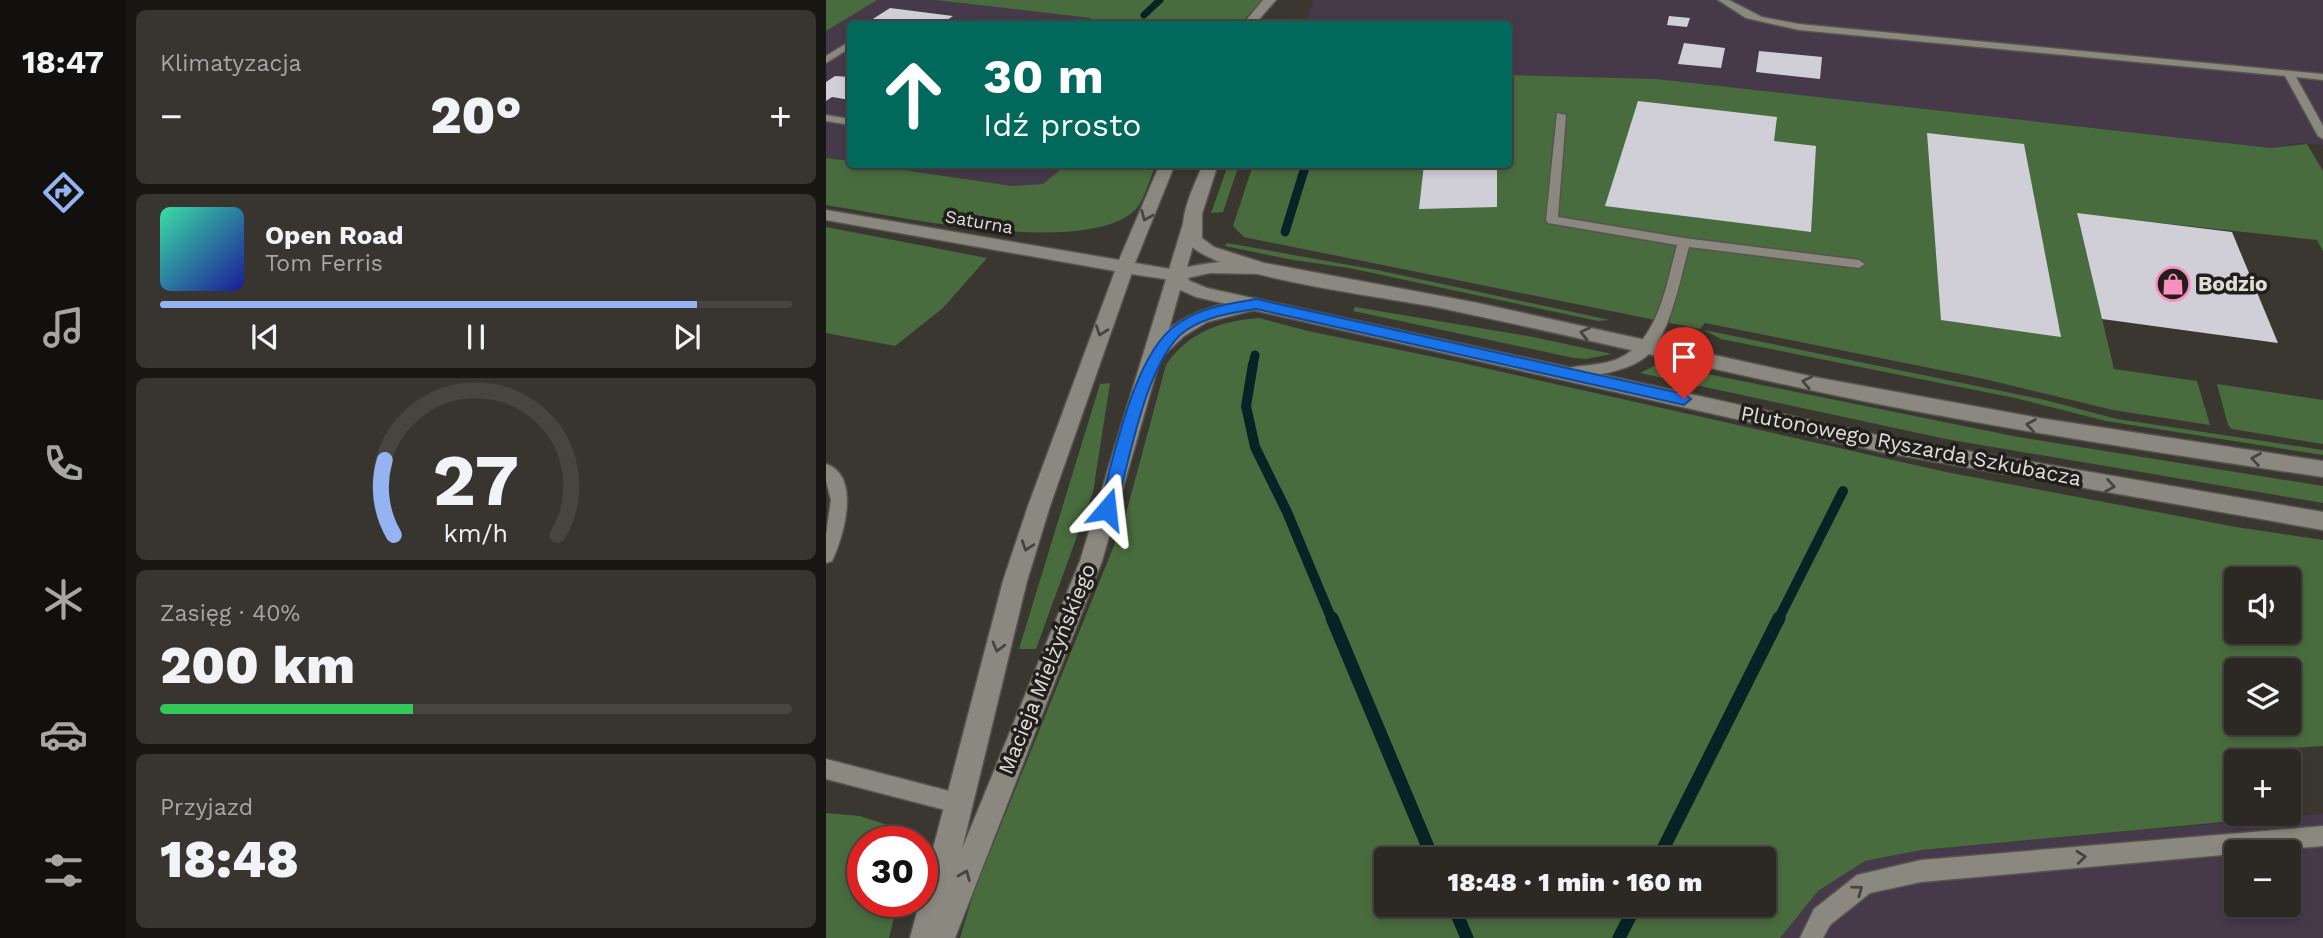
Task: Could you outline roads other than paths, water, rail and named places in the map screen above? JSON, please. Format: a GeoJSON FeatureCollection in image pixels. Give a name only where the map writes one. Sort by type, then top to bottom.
{"type":"FeatureCollection","features":[{"type":"Feature","properties":{"kind":"street"},"geometry":{"type":"LineString","coordinates":[[1252,21],[1270,0]]}},
{"type":"Feature","properties":{"kind":"street"},"geometry":{"type":"LineString","coordinates":[[1267,21],[1277,0]]}},
{"type":"Feature","properties":{"kind":"street","name":"Macieja Mielżyńskiego"},"geometry":{"type":"LineString","coordinates":[[925,938],[957,803],[1023,556],[1125,267],[1166,168]]}},
{"type":"Feature","properties":{"kind":"street","name":"Macieja Mielżyńskiego"},"geometry":{"type":"LineString","coordinates":[[940,938],[1091,561],[1210,168]]}},
{"type":"Feature","properties":{"kind":"street","name":"Plutonowego Ryszarda Szkubacza"},"geometry":{"type":"LineString","coordinates":[[1197,204],[1191,230],[1196,242],[1221,256],[1264,268],[1422,298],[1869,395],[1998,420],[2323,469]]}},
{"type":"Feature","properties":{"kind":"street","name":"Saturna"},"geometry":{"type":"LineString","coordinates":[[826,215],[1125,267]]}},
{"type":"Feature","properties":{"kind":"street"},"geometry":{"type":"LineString","coordinates":[[1125,267],[1176,275]]}},
{"type":"Feature","properties":{"kind":"street","name":"Plutonowego Ryszarda Szkubacza"},"geometry":{"type":"LineString","coordinates":[[1264,268],[1210,267],[1176,275],[1184,285],[1202,293],[1970,461],[2323,521]]}},
{"type":"Feature","properties":{"kind":"street","name":"Plutonowego Ryszarda Szkubacza"},"geometry":{"type":"LineString","coordinates":[[1144,382],[1155,355],[1180,328],[1210,312],[1256,304]]}},
{"type":"Feature","properties":{"kind":"lane"},"geometry":{"type":"LineString","coordinates":[[1723,0],[1736,11],[1765,21],[1799,27],[2323,77]]}},
{"type":"Feature","properties":{"kind":"lane"},"geometry":{"type":"LineString","coordinates":[[826,60],[847,46]]}},
{"type":"Feature","properties":{"kind":"lane"},"geometry":{"type":"LineString","coordinates":[[2288,73],[2323,136]]}},
{"type":"Feature","properties":{"kind":"lane"},"geometry":{"type":"LineString","coordinates":[[1561,115],[1552,220],[1684,242],[1858,264]]}},
{"type":"Feature","properties":{"kind":"lane"},"geometry":{"type":"LineString","coordinates":[[826,118],[847,122]]}},
{"type":"Feature","properties":{"kind":"lane"},"geometry":{"type":"LineString","coordinates":[[1568,373],[1613,367],[1647,347],[1665,304],[1684,242]]}},
{"type":"Feature","properties":{"kind":"lane"},"geometry":{"type":"LineString","coordinates":[[826,470],[838,493],[839,516],[826,556]]}},
{"type":"Feature","properties":{"kind":"lane"},"geometry":{"type":"LineString","coordinates":[[826,769],[957,803]]}},
{"type":"Feature","properties":{"kind":"lane"},"geometry":{"type":"LineString","coordinates":[[1811,938],[1822,917],[1865,883],[1921,871],[2323,836]]}},
{"type":"Feature","properties":{"kind":"waterway"},"geometry":{"type":"LineString","coordinates":[[1144,15],[1160,0]]}},
{"type":"Feature","properties":{"kind":"waterway"},"geometry":{"type":"LineString","coordinates":[[1285,232],[1305,168]]}},
{"type":"Feature","properties":{"kind":"waterway"},"geometry":{"type":"LineString","coordinates":[[1253,365],[1255,355]]}},
{"type":"Feature","properties":{"kind":"waterway"},"geometry":{"type":"LineString","coordinates":[[1253,364],[1246,406],[1255,447],[1287,512],[1332,620]]}},
{"type":"Feature","properties":{"kind":"waterway"},"geometry":{"type":"LineString","coordinates":[[1778,620],[1843,491]]}},
{"type":"Feature","properties":{"kind":"waterway"},"geometry":{"type":"LineString","coordinates":[[1332,618],[1428,847]]}},
{"type":"Feature","properties":{"kind":"waterway"},"geometry":{"type":"LineString","coordinates":[[1664,847],[1779,618]]}},
{"type":"Feature","properties":{"kind":"waterway"},"geometry":{"type":"LineString","coordinates":[[1458,917],[1467,938]]}},
{"type":"Feature","properties":{"kind":"waterway"},"geometry":{"type":"LineString","coordinates":[[1619,938],[1630,917]]}},
{"type":"Feature","properties":{"kind":"place","name":"Bodzio"},"geometry":{"type":"Point","coordinates":[2173,284]}}]}
